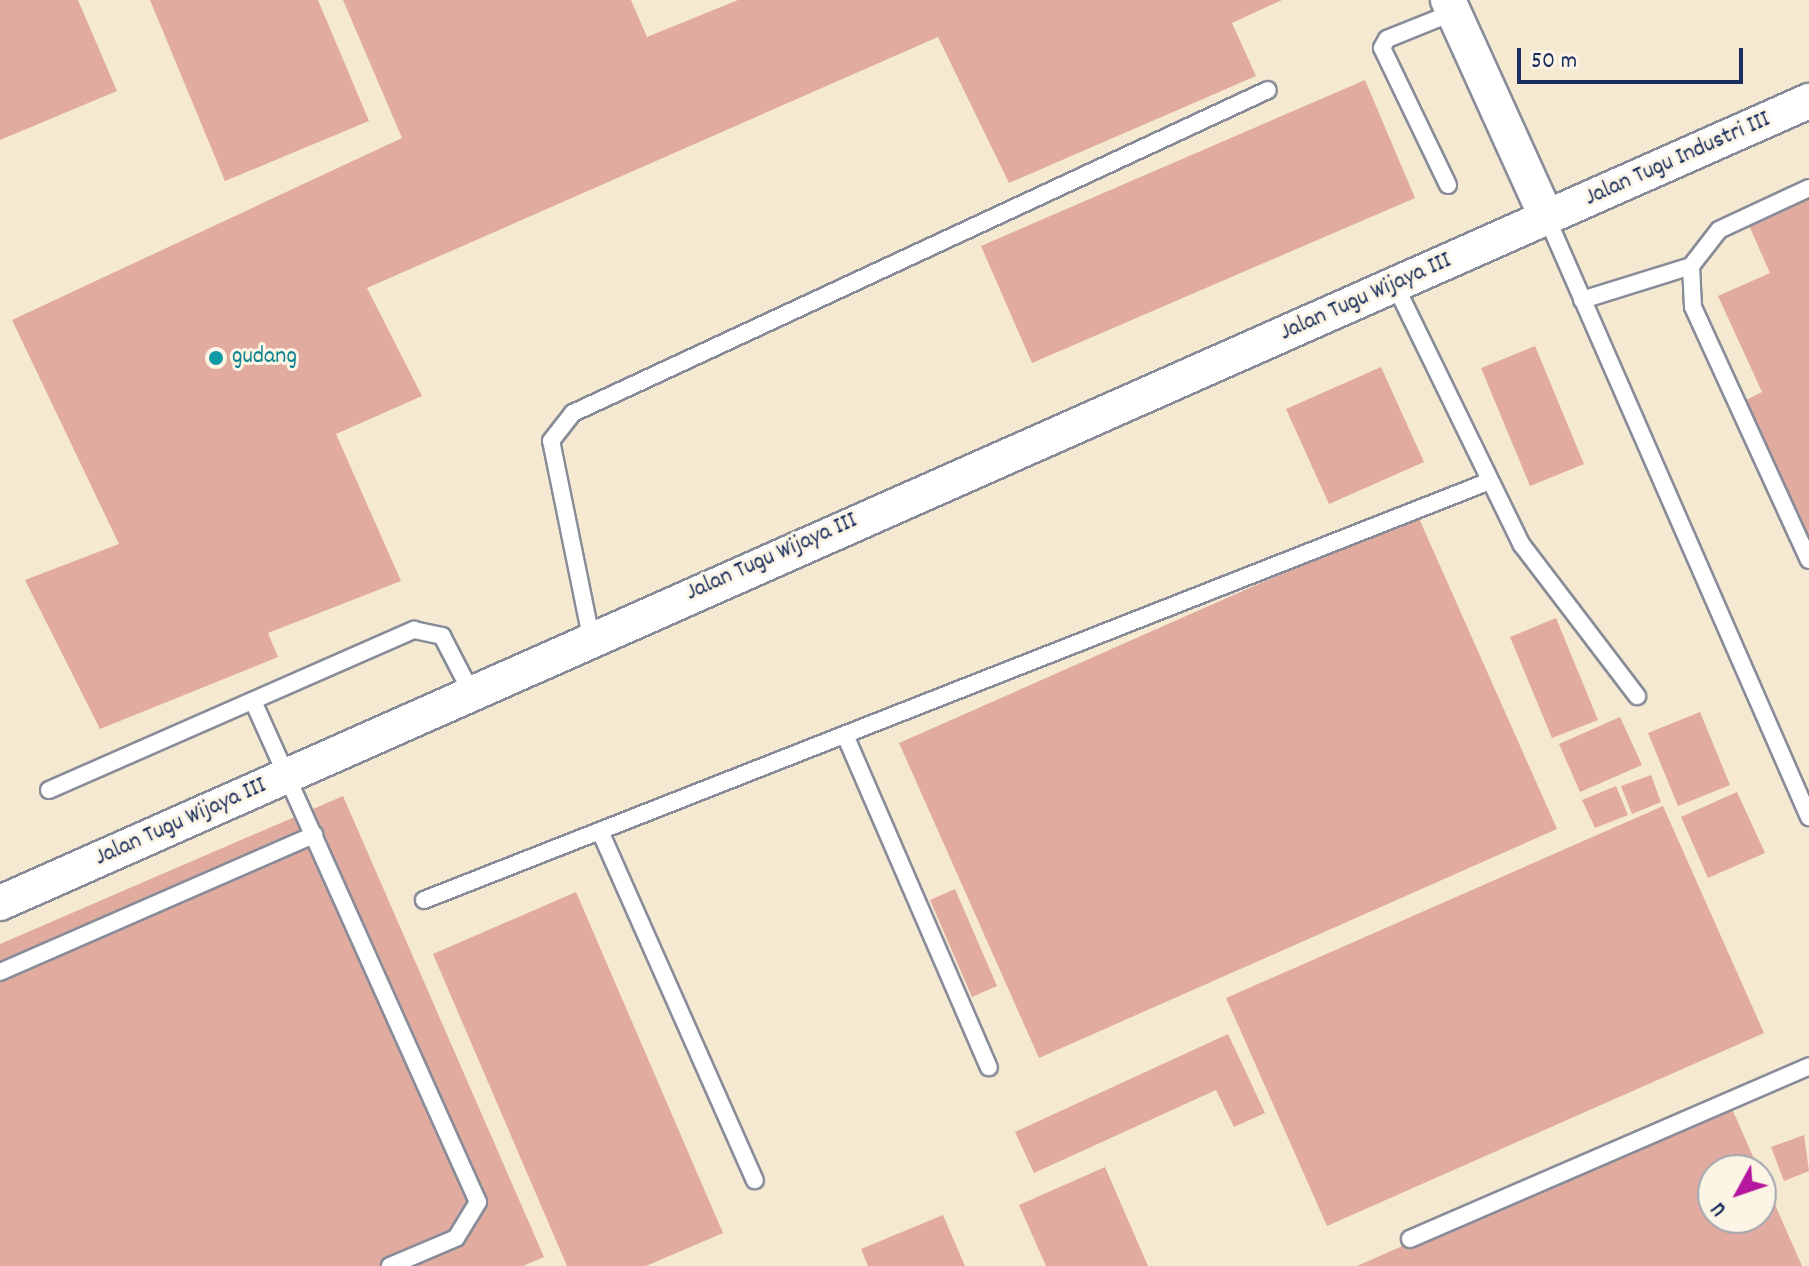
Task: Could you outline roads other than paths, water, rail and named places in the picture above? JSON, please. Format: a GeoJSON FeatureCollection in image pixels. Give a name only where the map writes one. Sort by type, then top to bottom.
{"type":"FeatureCollection","features":[{"type":"Feature","properties":{"kind":"street"},"geometry":{"type":"LineString","coordinates":[[1451,6],[1547,218]]}},
{"type":"Feature","properties":{"kind":"street","name":"Jalan Tugu Industri III"},"geometry":{"type":"LineString","coordinates":[[1547,218],[1809,101]]}},
{"type":"Feature","properties":{"kind":"street","name":"Jalan Tugu Wijaya III"},"geometry":{"type":"LineString","coordinates":[[0,903],[591,637],[1547,218]]}},
{"type":"Feature","properties":{"kind":"lane"},"geometry":{"type":"LineString","coordinates":[[1448,185],[1382,48],[1387,39],[1451,6]]}},
{"type":"Feature","properties":{"kind":"lane"},"geometry":{"type":"LineString","coordinates":[[591,637],[551,441],[573,413],[1268,90]]}},
{"type":"Feature","properties":{"kind":"lane"},"geometry":{"type":"LineString","coordinates":[[1582,300],[1691,266],[1719,230],[1809,188]]}},
{"type":"Feature","properties":{"kind":"lane"},"geometry":{"type":"LineString","coordinates":[[1547,218],[1809,817]]}},
{"type":"Feature","properties":{"kind":"lane"},"geometry":{"type":"LineString","coordinates":[[1691,266],[1693,307],[1809,560]]}},
{"type":"Feature","properties":{"kind":"lane"},"geometry":{"type":"LineString","coordinates":[[1395,285],[1485,483],[1522,545],[1637,696]]}},
{"type":"Feature","properties":{"kind":"lane"},"geometry":{"type":"LineString","coordinates":[[424,900],[1485,483]]}},
{"type":"Feature","properties":{"kind":"lane"},"geometry":{"type":"LineString","coordinates":[[49,790],[414,630],[442,636],[471,692]]}},
{"type":"Feature","properties":{"kind":"lane"},"geometry":{"type":"LineString","coordinates":[[253,701],[478,1202],[456,1238],[390,1266]]}},
{"type":"Feature","properties":{"kind":"lane"},"geometry":{"type":"LineString","coordinates":[[845,735],[989,1067]]}},
{"type":"Feature","properties":{"kind":"lane"},"geometry":{"type":"LineString","coordinates":[[600,831],[755,1180]]}},
{"type":"Feature","properties":{"kind":"lane"},"geometry":{"type":"LineString","coordinates":[[0,972],[314,835]]}},
{"type":"Feature","properties":{"kind":"lane"},"geometry":{"type":"LineString","coordinates":[[1410,1239],[1809,1066]]}},
{"type":"Feature","properties":{"kind":"place","name":"gudang"},"geometry":{"type":"Point","coordinates":[216,358]}}]}
